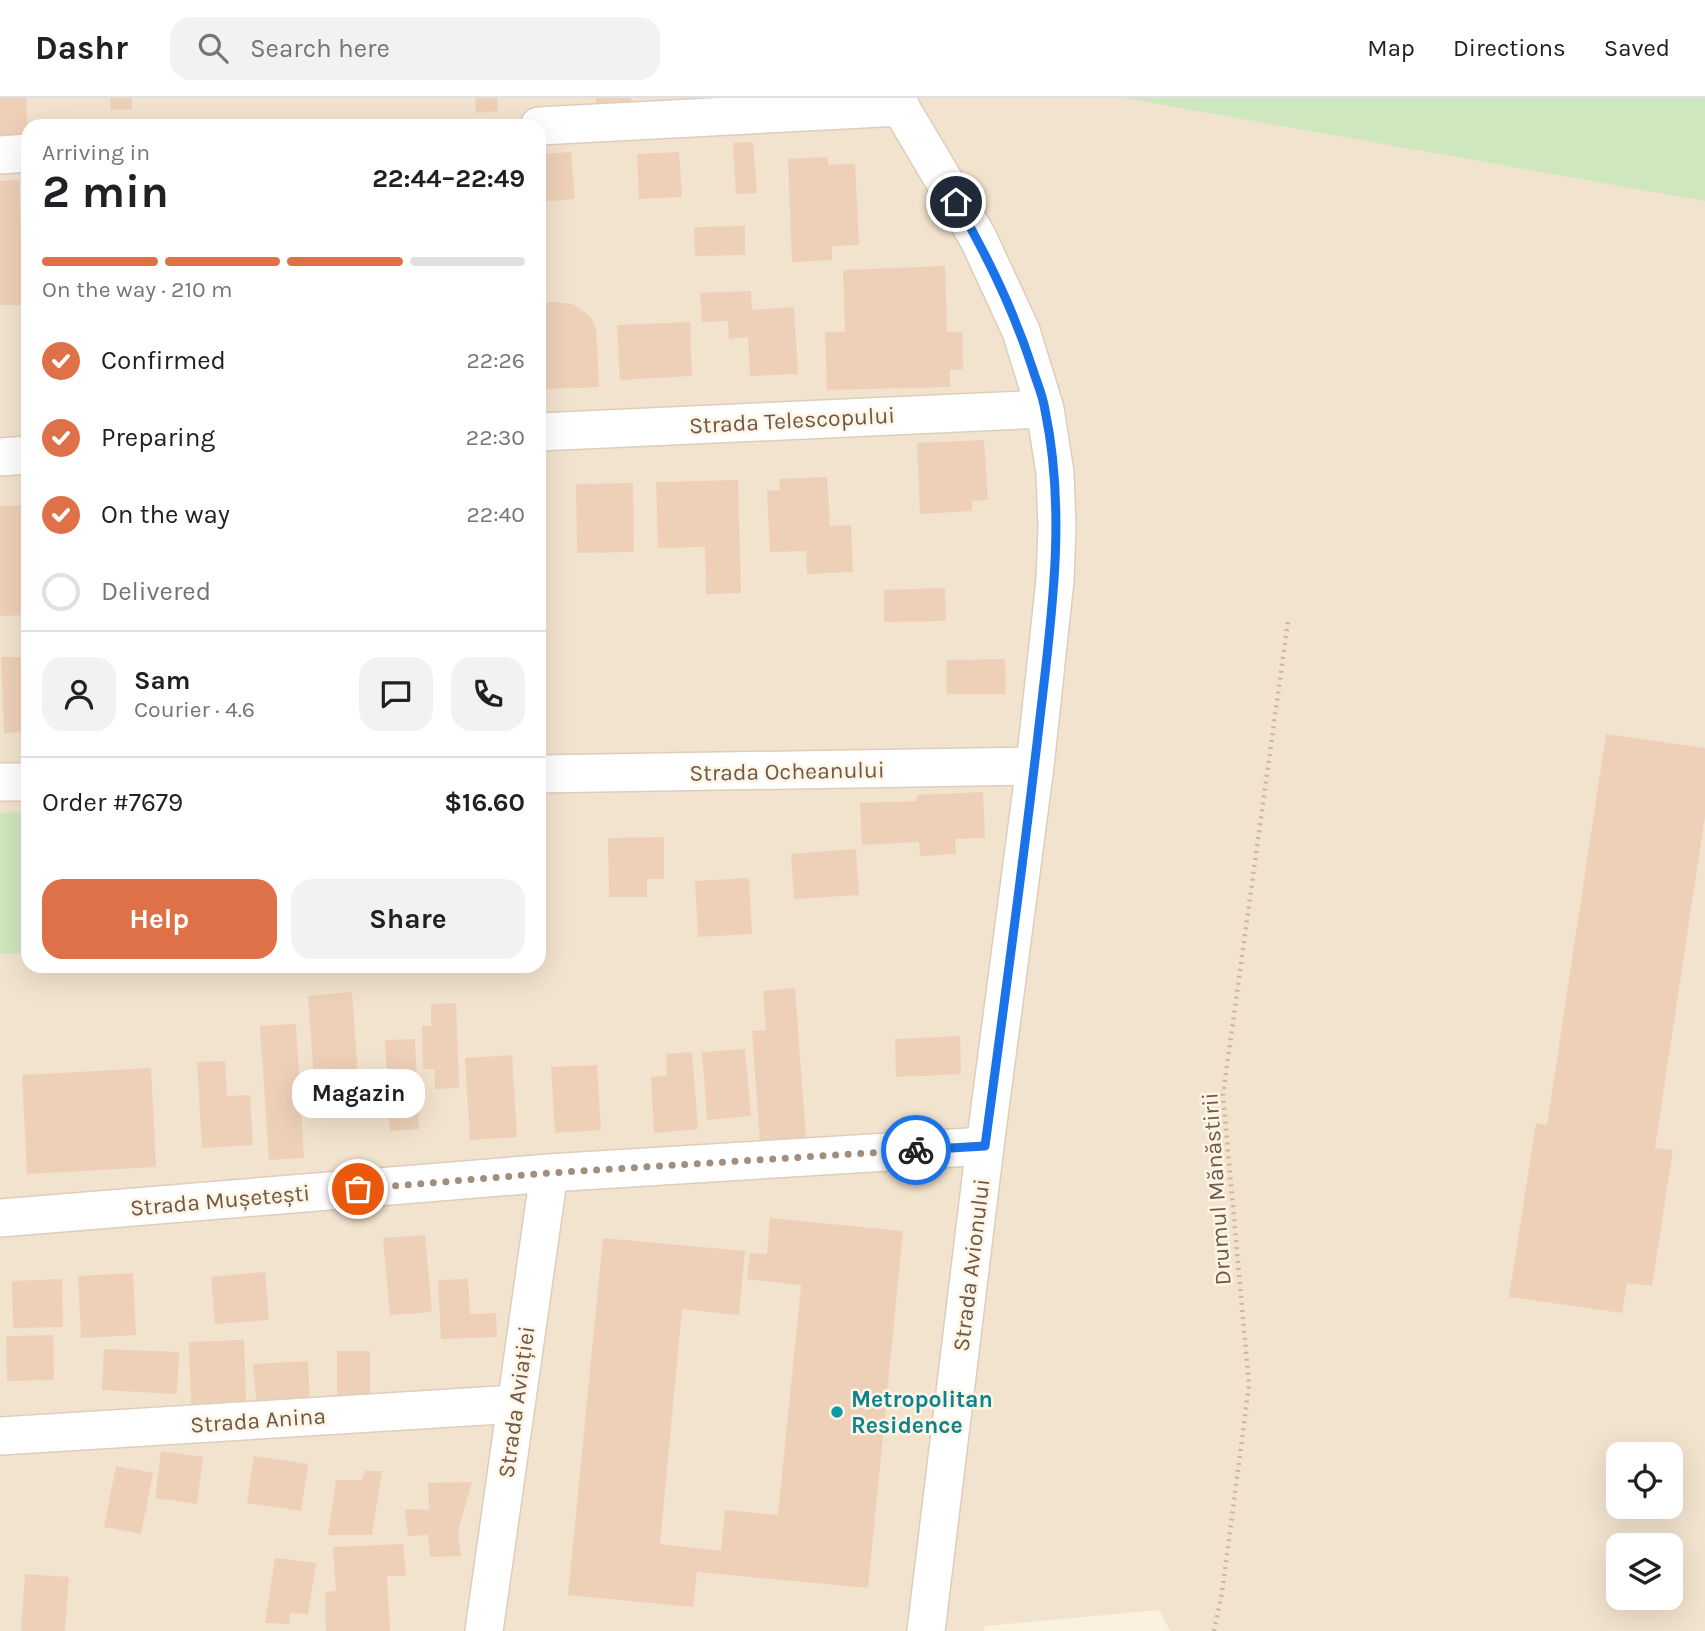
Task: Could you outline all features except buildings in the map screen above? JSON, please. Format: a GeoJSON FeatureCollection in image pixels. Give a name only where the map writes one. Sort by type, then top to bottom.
{"type":"FeatureCollection","features":[{"type":"Feature","properties":{"kind":"street"},"geometry":{"type":"LineString","coordinates":[[546,126],[898,103]]}},
{"type":"Feature","properties":{"kind":"street","name":"Strada Avionului"},"geometry":{"type":"LineString","coordinates":[[898,103],[978,238],[1021,331],[1045,409],[1055,473],[1057,527],[1055,580],[1035,766],[926,1631]]}},
{"type":"Feature","properties":{"kind":"street"},"geometry":{"type":"LineString","coordinates":[[0,155],[21,154]]}},
{"type":"Feature","properties":{"kind":"street","name":"Strada Telescopului"},"geometry":{"type":"LineString","coordinates":[[546,432],[1045,409]]}},
{"type":"Feature","properties":{"kind":"street"},"geometry":{"type":"LineString","coordinates":[[0,457],[21,456]]}},
{"type":"Feature","properties":{"kind":"street","name":"Strada Ocheanului"},"geometry":{"type":"LineString","coordinates":[[546,774],[1035,766]]}},
{"type":"Feature","properties":{"kind":"street"},"geometry":{"type":"LineString","coordinates":[[0,782],[21,782]]}},
{"type":"Feature","properties":{"kind":"street","name":"Strada Mușetești"},"geometry":{"type":"LineString","coordinates":[[0,1218],[549,1173],[985,1146]]}},
{"type":"Feature","properties":{"kind":"street","name":"Strada Aviației"},"geometry":{"type":"LineString","coordinates":[[484,1631],[549,1173]]}},
{"type":"Feature","properties":{"kind":"street","name":"Strada Anina"},"geometry":{"type":"LineString","coordinates":[[0,1436],[516,1404]]}},
{"type":"Feature","properties":{"kind":"path","name":"Drumul Mănăstirii"},"geometry":{"type":"LineString","coordinates":[[1214,1631],[1222,1593],[1249,1385],[1223,1095],[1287,621]]}},
{"type":"Feature","properties":{"kind":"shaded area"},"geometry":{"type":"Polygon","coordinates":[[[0,98],[1705,98],[1705,1631],[1170,1631],[1159,1610],[985,1626],[984,1631],[0,1631],[0,98]]]}},
{"type":"Feature","properties":{"kind":"green space"},"geometry":{"type":"Polygon","coordinates":[[[1124,98],[1705,98],[1705,201],[1124,98]]]}},
{"type":"Feature","properties":{"kind":"green space"},"geometry":{"type":"Polygon","coordinates":[[[21,812],[21,953],[0,954],[0,813],[21,812]]]}},
{"type":"Feature","properties":{"kind":"way so far"},"geometry":{"type":"LineString","coordinates":[[358,1189],[549,1173],[916,1150]]}},
{"type":"Feature","properties":{"kind":"place","name":"Magazin"},"geometry":{"type":"Point","coordinates":[358,1189]}},
{"type":"Feature","properties":{"kind":"place","name":"Metropolitan Residence"},"geometry":{"type":"Point","coordinates":[837,1412]}},
{"type":"Feature","properties":{"kind":"route"},"geometry":{"type":"LineString","coordinates":[[916,1150],[985,1146],[1035,766],[1055,580],[1055,473],[1045,409],[1021,331],[978,238],[956,202]]}}]}
